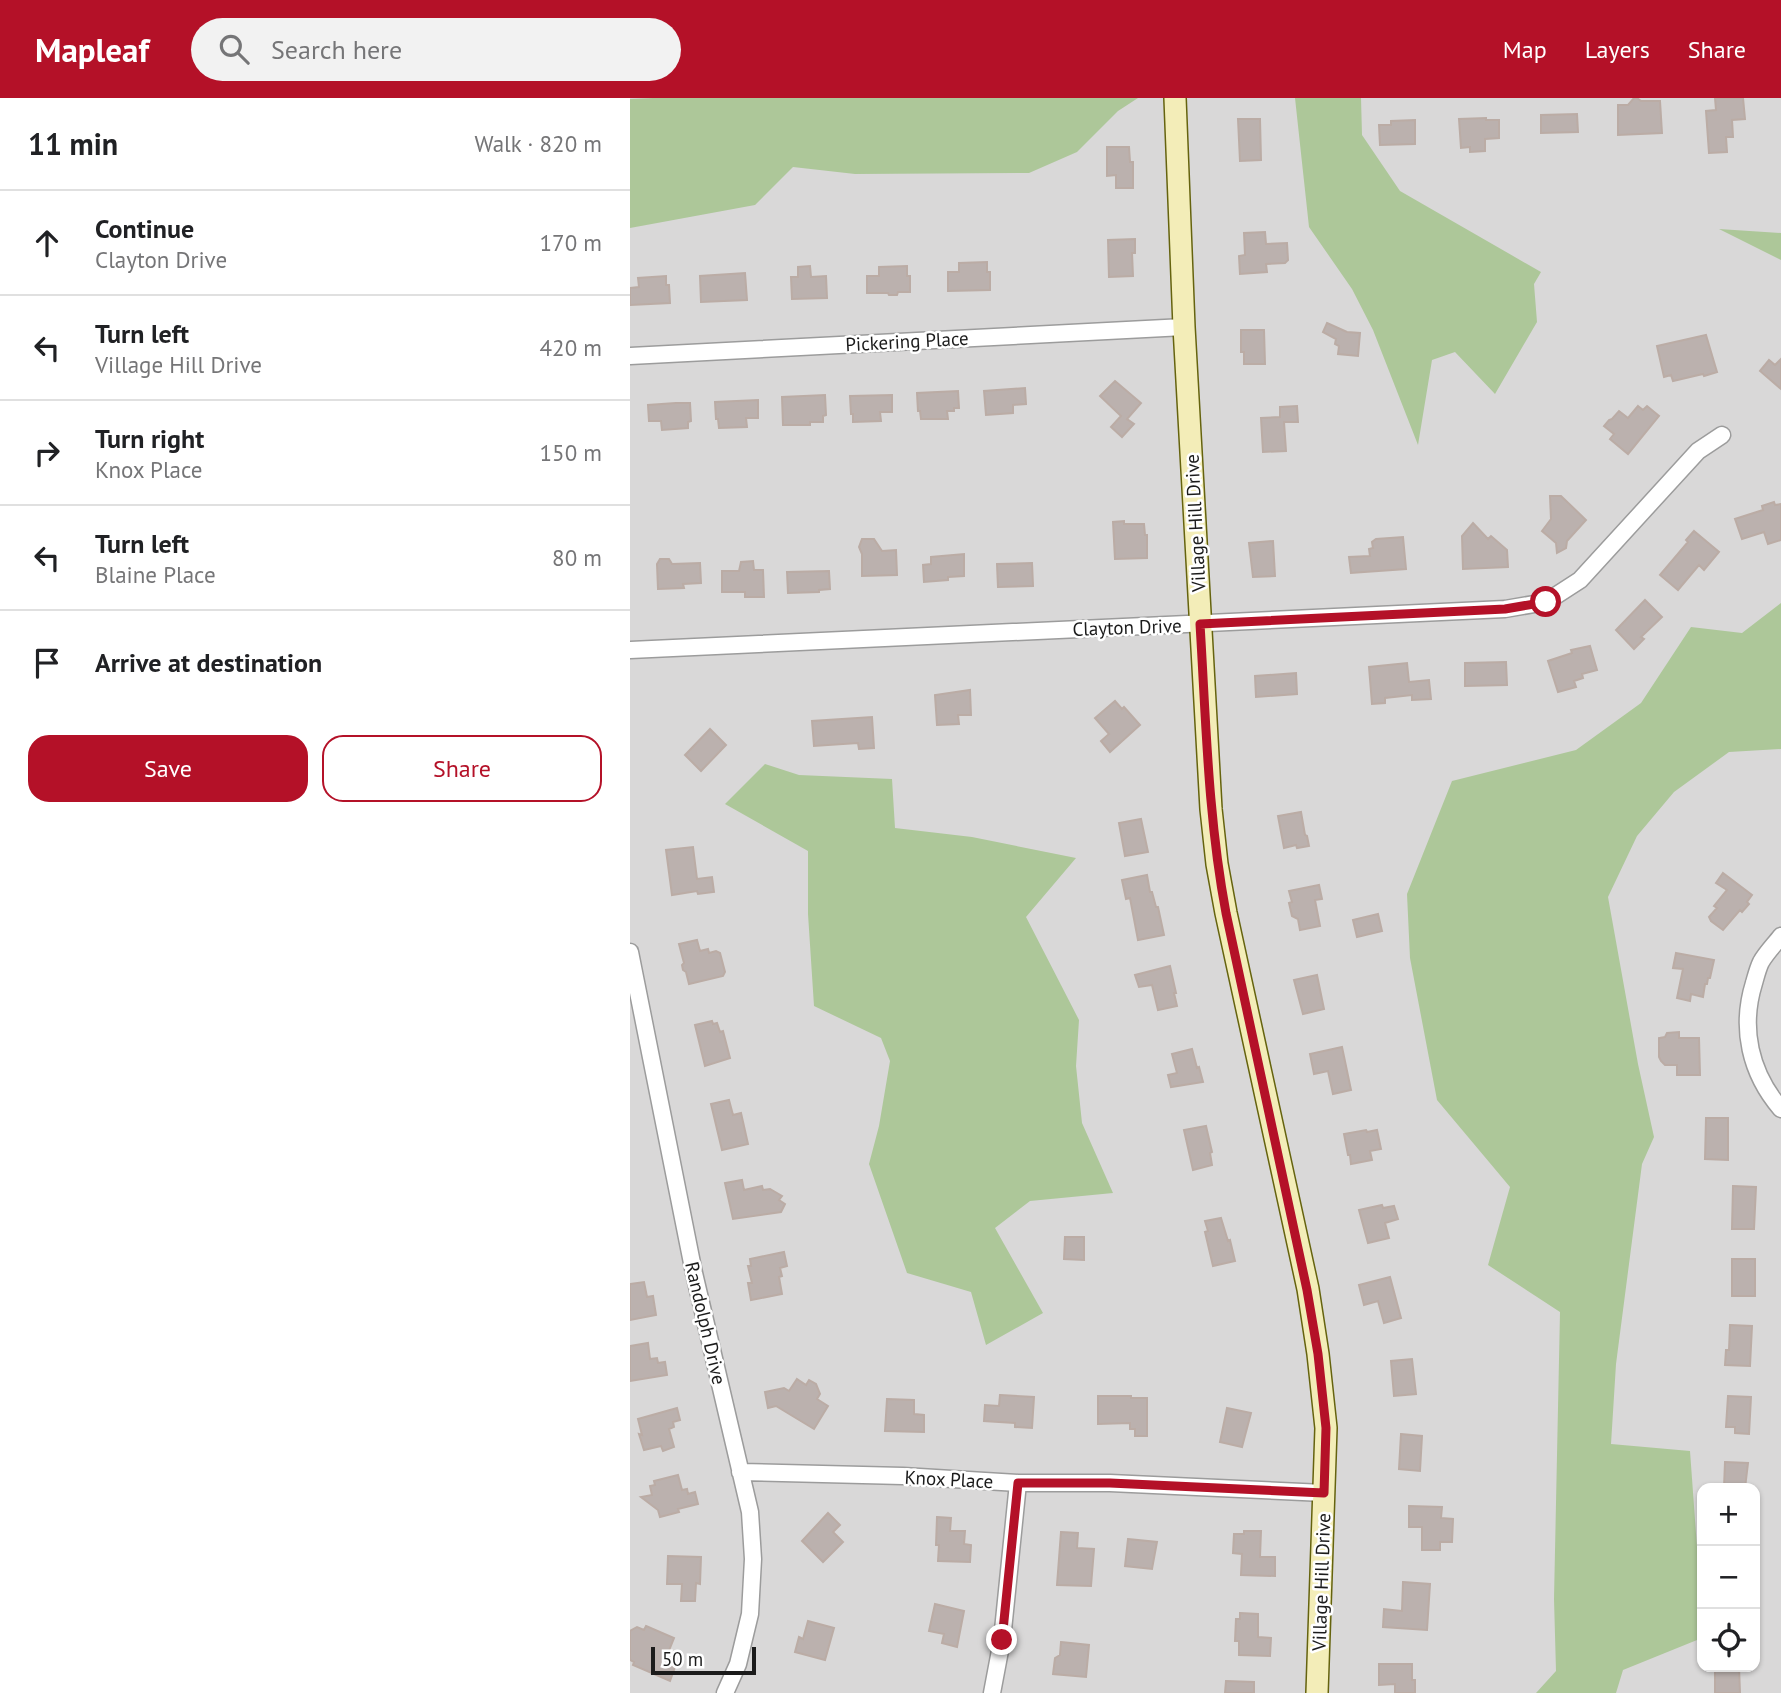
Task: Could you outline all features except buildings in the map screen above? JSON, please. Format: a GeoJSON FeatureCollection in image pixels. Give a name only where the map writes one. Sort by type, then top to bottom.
{"type":"FeatureCollection","features":[{"type":"Feature","properties":{"kind":"street","name":"Village Hill Drive"},"geometry":{"type":"LineString","coordinates":[[1175,98],[1200,624],[1217,864],[1310,1303],[1326,1428],[1317,1693]]}},
{"type":"Feature","properties":{"kind":"street","name":"Pickering Place"},"geometry":{"type":"LineString","coordinates":[[630,356],[1184,327]]}},
{"type":"Feature","properties":{"kind":"street","name":"Clayton Drive"},"geometry":{"type":"LineString","coordinates":[[630,650],[1505,609],[1546,602],[1580,580],[1698,452],[1722,435]]}},
{"type":"Feature","properties":{"kind":"street"},"geometry":{"type":"LineString","coordinates":[[1781,936],[1761,962],[1746,1022],[1750,1055],[1781,1109]]}},
{"type":"Feature","properties":{"kind":"street","name":"Randolph Drive"},"geometry":{"type":"LineString","coordinates":[[630,952],[692,1260],[750,1512],[753,1559],[750,1614],[738,1664],[725,1693]]}},
{"type":"Feature","properties":{"kind":"street","name":"Knox Place"},"geometry":{"type":"LineString","coordinates":[[740,1472],[903,1476],[1018,1483],[1110,1483],[1324,1493]]}},
{"type":"Feature","properties":{"kind":"street"},"geometry":{"type":"LineString","coordinates":[[992,1693],[1002,1640],[1018,1483]]}},
{"type":"Feature","properties":{"kind":"shaded area"},"geometry":{"type":"Polygon","coordinates":[[[630,98],[1781,98],[1781,1693],[630,1693],[630,98]]]}},
{"type":"Feature","properties":{"kind":"green space"},"geometry":{"type":"Polygon","coordinates":[[[1138,98],[1118,111],[1077,152],[1029,173],[855,174],[793,167],[755,205],[630,228],[630,99],[1138,98]]]}},
{"type":"Feature","properties":{"kind":"green space"},"geometry":{"type":"Polygon","coordinates":[[[1295,98],[1361,98],[1362,135],[1400,191],[1541,272],[1534,284],[1537,322],[1495,394],[1455,352],[1432,360],[1418,445],[1373,330],[1352,289],[1309,227],[1295,98]]]}},
{"type":"Feature","properties":{"kind":"green space"},"geometry":{"type":"Polygon","coordinates":[[[1719,229],[1781,233],[1781,260],[1719,229]]]}},
{"type":"Feature","properties":{"kind":"green space"},"geometry":{"type":"Polygon","coordinates":[[[1781,603],[1781,749],[1729,752],[1674,792],[1637,836],[1608,897],[1654,1137],[1642,1164],[1616,1364],[1611,1444],[1690,1451],[1697,1547],[1697,1640],[1623,1670],[1616,1693],[1536,1693],[1556,1671],[1554,1599],[1560,1312],[1488,1265],[1510,1187],[1437,1100],[1410,958],[1407,894],[1452,781],[1576,750],[1641,703],[1691,627],[1742,633],[1781,603]]]}},
{"type":"Feature","properties":{"kind":"green space"},"geometry":{"type":"Polygon","coordinates":[[[765,764],[799,775],[892,779],[895,828],[972,837],[1076,858],[1026,917],[1079,1020],[1076,1066],[1082,1123],[1113,1193],[1030,1201],[995,1228],[1043,1313],[986,1345],[971,1292],[907,1273],[869,1164],[879,1126],[890,1061],[881,1038],[814,1006],[808,914],[808,851],[725,804],[765,764]]]}},
{"type":"Feature","properties":{"kind":"route"},"geometry":{"type":"LineString","coordinates":[[1002,1640],[1018,1483],[1110,1483],[1324,1493],[1326,1428],[1318,1354],[1307,1290],[1217,864],[1200,624],[1505,609],[1546,602]]}}]}
